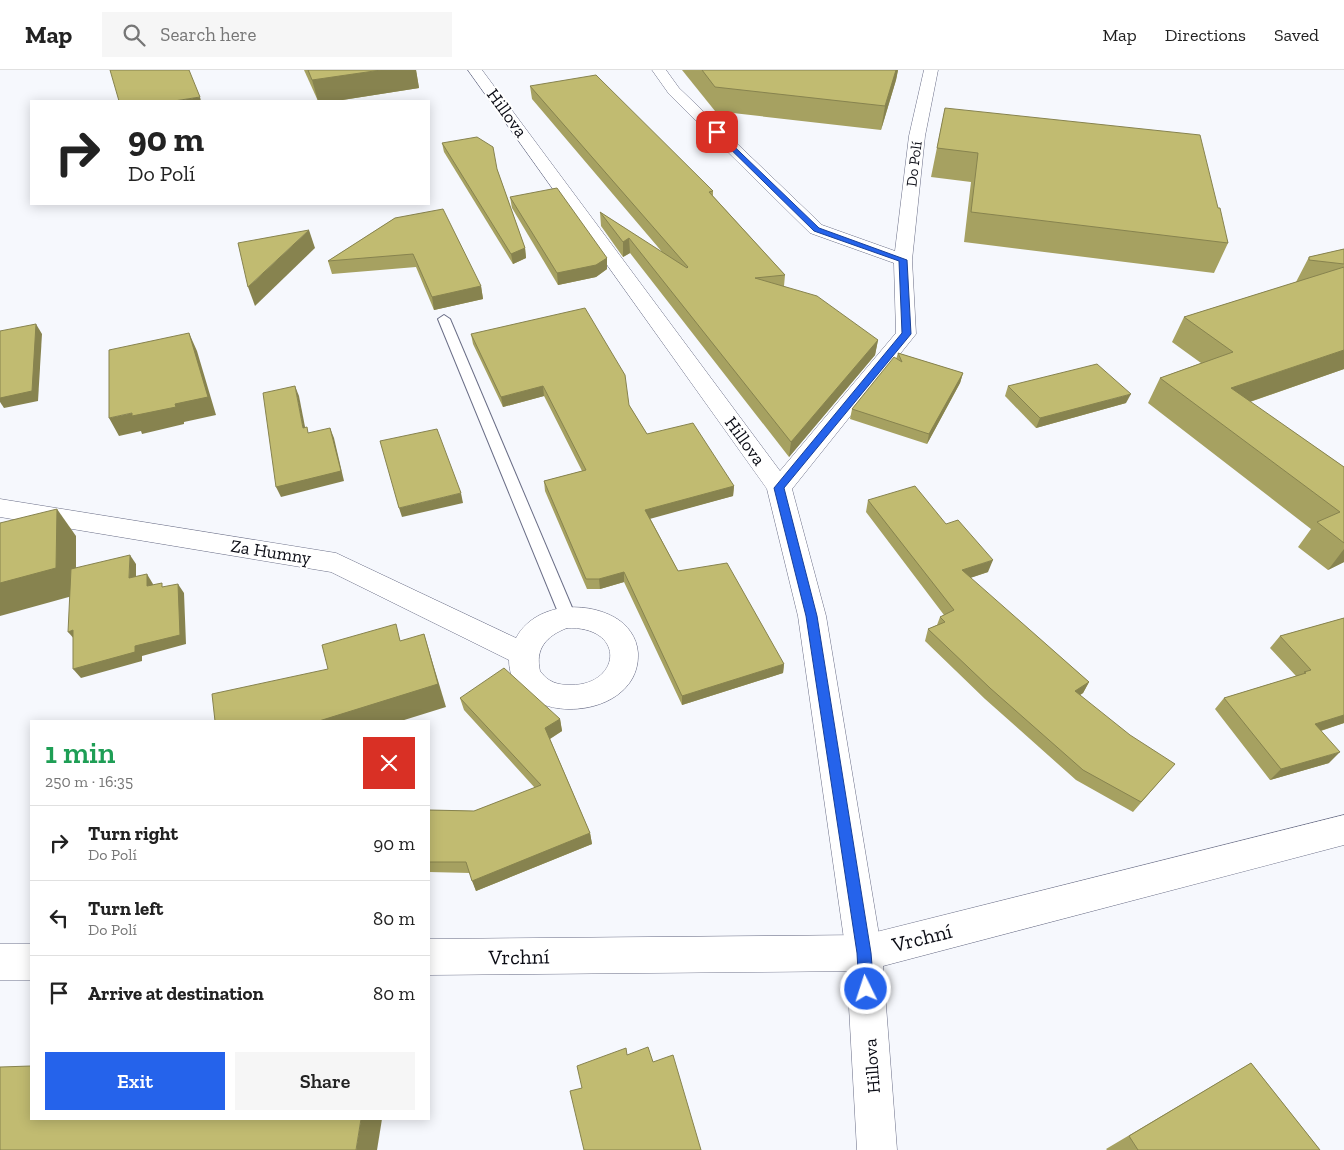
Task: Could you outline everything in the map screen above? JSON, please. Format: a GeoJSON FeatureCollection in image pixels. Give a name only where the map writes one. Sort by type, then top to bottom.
{"type":"FeatureCollection","features":[{"type":"Feature","properties":{"kind":"street","name":"Hillova"},"geometry":{"type":"LineString","coordinates":[[475,70],[779,488],[812,616],[864,953],[877,1150]]}},
{"type":"Feature","properties":{"kind":"street"},"geometry":{"type":"LineString","coordinates":[[659,70],[674,91],[816,229],[903,260]]}},
{"type":"Feature","properties":{"kind":"street","name":"Do Polí"},"geometry":{"type":"LineString","coordinates":[[779,488],[906,334],[903,260],[917,136],[931,70]]}},
{"type":"Feature","properties":{"kind":"street","name":"Za Humny"},"geometry":{"type":"LineString","coordinates":[[0,508],[336,563],[523,654]]}},
{"type":"Feature","properties":{"kind":"street"},"geometry":{"type":"LineString","coordinates":[[568,617],[584,617],[601,621],[614,629],[622,640],[626,653],[623,668],[615,681],[601,691],[585,697],[568,698],[552,695],[538,689],[528,679],[523,667],[523,654],[528,641],[538,630],[552,622],[568,617]]}},
{"type":"Feature","properties":{"kind":"street","name":"Vrchní"},"geometry":{"type":"LineString","coordinates":[[430,958],[864,953],[1344,830]]}},
{"type":"Feature","properties":{"kind":"street"},"geometry":{"type":"LineString","coordinates":[[0,962],[30,962]]}},
{"type":"Feature","properties":{"kind":"lane"},"geometry":{"type":"LineString","coordinates":[[444,319],[568,617]]}},
{"type":"Feature","properties":{"kind":"building"},"geometry":{"type":"Polygon","coordinates":[[[110,70],[189,70],[200,97],[180,100],[119,100],[110,70]]]}},
{"type":"Feature","properties":{"kind":"building"},"geometry":{"type":"Polygon","coordinates":[[[308,70],[381,70],[312,80],[308,70]]]}},
{"type":"Feature","properties":{"kind":"building"},"geometry":{"type":"Polygon","coordinates":[[[702,70],[896,70],[885,106],[715,87],[702,70]]]}},
{"type":"Feature","properties":{"kind":"building"},"geometry":{"type":"Polygon","coordinates":[[[596,75],[713,191],[709,192],[785,275],[755,278],[817,296],[878,340],[791,442],[629,238],[623,242],[600,212],[688,267],[530,86],[596,75]]]}},
{"type":"Feature","properties":{"kind":"building"},"geometry":{"type":"Polygon","coordinates":[[[945,108],[1200,135],[1228,243],[971,212],[978,153],[937,148],[945,108]]]}},
{"type":"Feature","properties":{"kind":"building"},"geometry":{"type":"Polygon","coordinates":[[[477,137],[493,147],[497,169],[525,248],[511,254],[442,143],[477,137]]]}},
{"type":"Feature","properties":{"kind":"building"},"geometry":{"type":"Polygon","coordinates":[[[557,188],[607,258],[596,265],[557,273],[510,197],[557,188]]]}},
{"type":"Feature","properties":{"kind":"building"},"geometry":{"type":"Polygon","coordinates":[[[443,209],[481,286],[432,297],[413,254],[328,261],[395,218],[443,209]]]}},
{"type":"Feature","properties":{"kind":"building"},"geometry":{"type":"Polygon","coordinates":[[[309,230],[248,287],[238,243],[309,230]]]}},
{"type":"Feature","properties":{"kind":"building"},"geometry":{"type":"Polygon","coordinates":[[[1344,249],[1344,264],[1309,260],[1309,257],[1344,249]]]}},
{"type":"Feature","properties":{"kind":"building"},"geometry":{"type":"Polygon","coordinates":[[[1344,267],[1344,350],[1231,388],[1344,467],[1344,543],[1317,522],[1340,512],[1160,378],[1233,352],[1184,317],[1344,267]]]}},
{"type":"Feature","properties":{"kind":"building"},"geometry":{"type":"Polygon","coordinates":[[[585,308],[625,375],[629,405],[647,434],[693,423],[734,486],[645,510],[678,571],[727,563],[784,664],[682,696],[624,572],[599,579],[586,579],[544,481],[586,470],[543,386],[501,397],[471,334],[585,308]]]}},
{"type":"Feature","properties":{"kind":"building"},"geometry":{"type":"Polygon","coordinates":[[[36,324],[32,391],[0,398],[0,331],[36,324]]]}},
{"type":"Feature","properties":{"kind":"building"},"geometry":{"type":"Polygon","coordinates":[[[189,333],[208,397],[175,404],[176,407],[132,416],[132,413],[109,418],[109,350],[189,333]]]}},
{"type":"Feature","properties":{"kind":"building"},"geometry":{"type":"Polygon","coordinates":[[[898,353],[963,373],[929,434],[852,409],[894,357],[902,362],[898,353]]]}},
{"type":"Feature","properties":{"kind":"building"},"geometry":{"type":"Polygon","coordinates":[[[1097,364],[1131,394],[1040,418],[1008,386],[1097,364]]]}},
{"type":"Feature","properties":{"kind":"building"},"geometry":{"type":"Polygon","coordinates":[[[295,386],[303,428],[307,427],[308,433],[330,428],[341,471],[276,487],[263,393],[295,386]]]}},
{"type":"Feature","properties":{"kind":"building"},"geometry":{"type":"Polygon","coordinates":[[[437,429],[461,493],[399,508],[380,441],[437,429]]]}},
{"type":"Feature","properties":{"kind":"building"},"geometry":{"type":"Polygon","coordinates":[[[915,486],[946,524],[958,520],[993,560],[962,570],[1089,682],[1075,691],[1130,735],[1175,764],[1141,802],[1083,770],[990,688],[928,629],[945,622],[940,617],[954,610],[868,500],[915,486]]]}},
{"type":"Feature","properties":{"kind":"building"},"geometry":{"type":"Polygon","coordinates":[[[57,509],[56,568],[0,583],[0,523],[57,509]]]}},
{"type":"Feature","properties":{"kind":"building"},"geometry":{"type":"Polygon","coordinates":[[[130,555],[129,578],[147,574],[147,586],[162,583],[162,587],[178,584],[180,635],[135,646],[135,652],[73,669],[73,630],[68,632],[71,569],[130,555]]]}},
{"type":"Feature","properties":{"kind":"building"},"geometry":{"type":"Polygon","coordinates":[[[1344,618],[1344,715],[1315,724],[1340,752],[1281,769],[1224,698],[1311,670],[1280,636],[1344,618]]]}},
{"type":"Feature","properties":{"kind":"building"},"geometry":{"type":"Polygon","coordinates":[[[396,624],[400,641],[424,634],[438,684],[322,720],[215,720],[212,694],[328,669],[322,645],[396,624]]]}},
{"type":"Feature","properties":{"kind":"building"},"geometry":{"type":"Polygon","coordinates":[[[504,668],[560,719],[545,728],[590,833],[472,881],[466,862],[430,862],[430,810],[474,811],[541,785],[460,698],[504,668]]]}},
{"type":"Feature","properties":{"kind":"building"},"geometry":{"type":"Polygon","coordinates":[[[648,1047],[653,1062],[673,1055],[701,1150],[584,1150],[570,1091],[582,1088],[577,1066],[626,1048],[627,1055],[648,1047]]]}},
{"type":"Feature","properties":{"kind":"building"},"geometry":{"type":"Polygon","coordinates":[[[1251,1063],[1320,1150],[1138,1150],[1129,1136],[1251,1063]]]}},
{"type":"Feature","properties":{"kind":"building"},"geometry":{"type":"Polygon","coordinates":[[[30,1066],[30,1120],[361,1120],[356,1150],[0,1150],[0,1067],[30,1066]]]}},
{"type":"Feature","properties":{"kind":"route"},"geometry":{"type":"LineString","coordinates":[[717,132],[816,229],[903,260],[906,334],[779,488],[812,616],[864,953],[866,989]]}}]}
